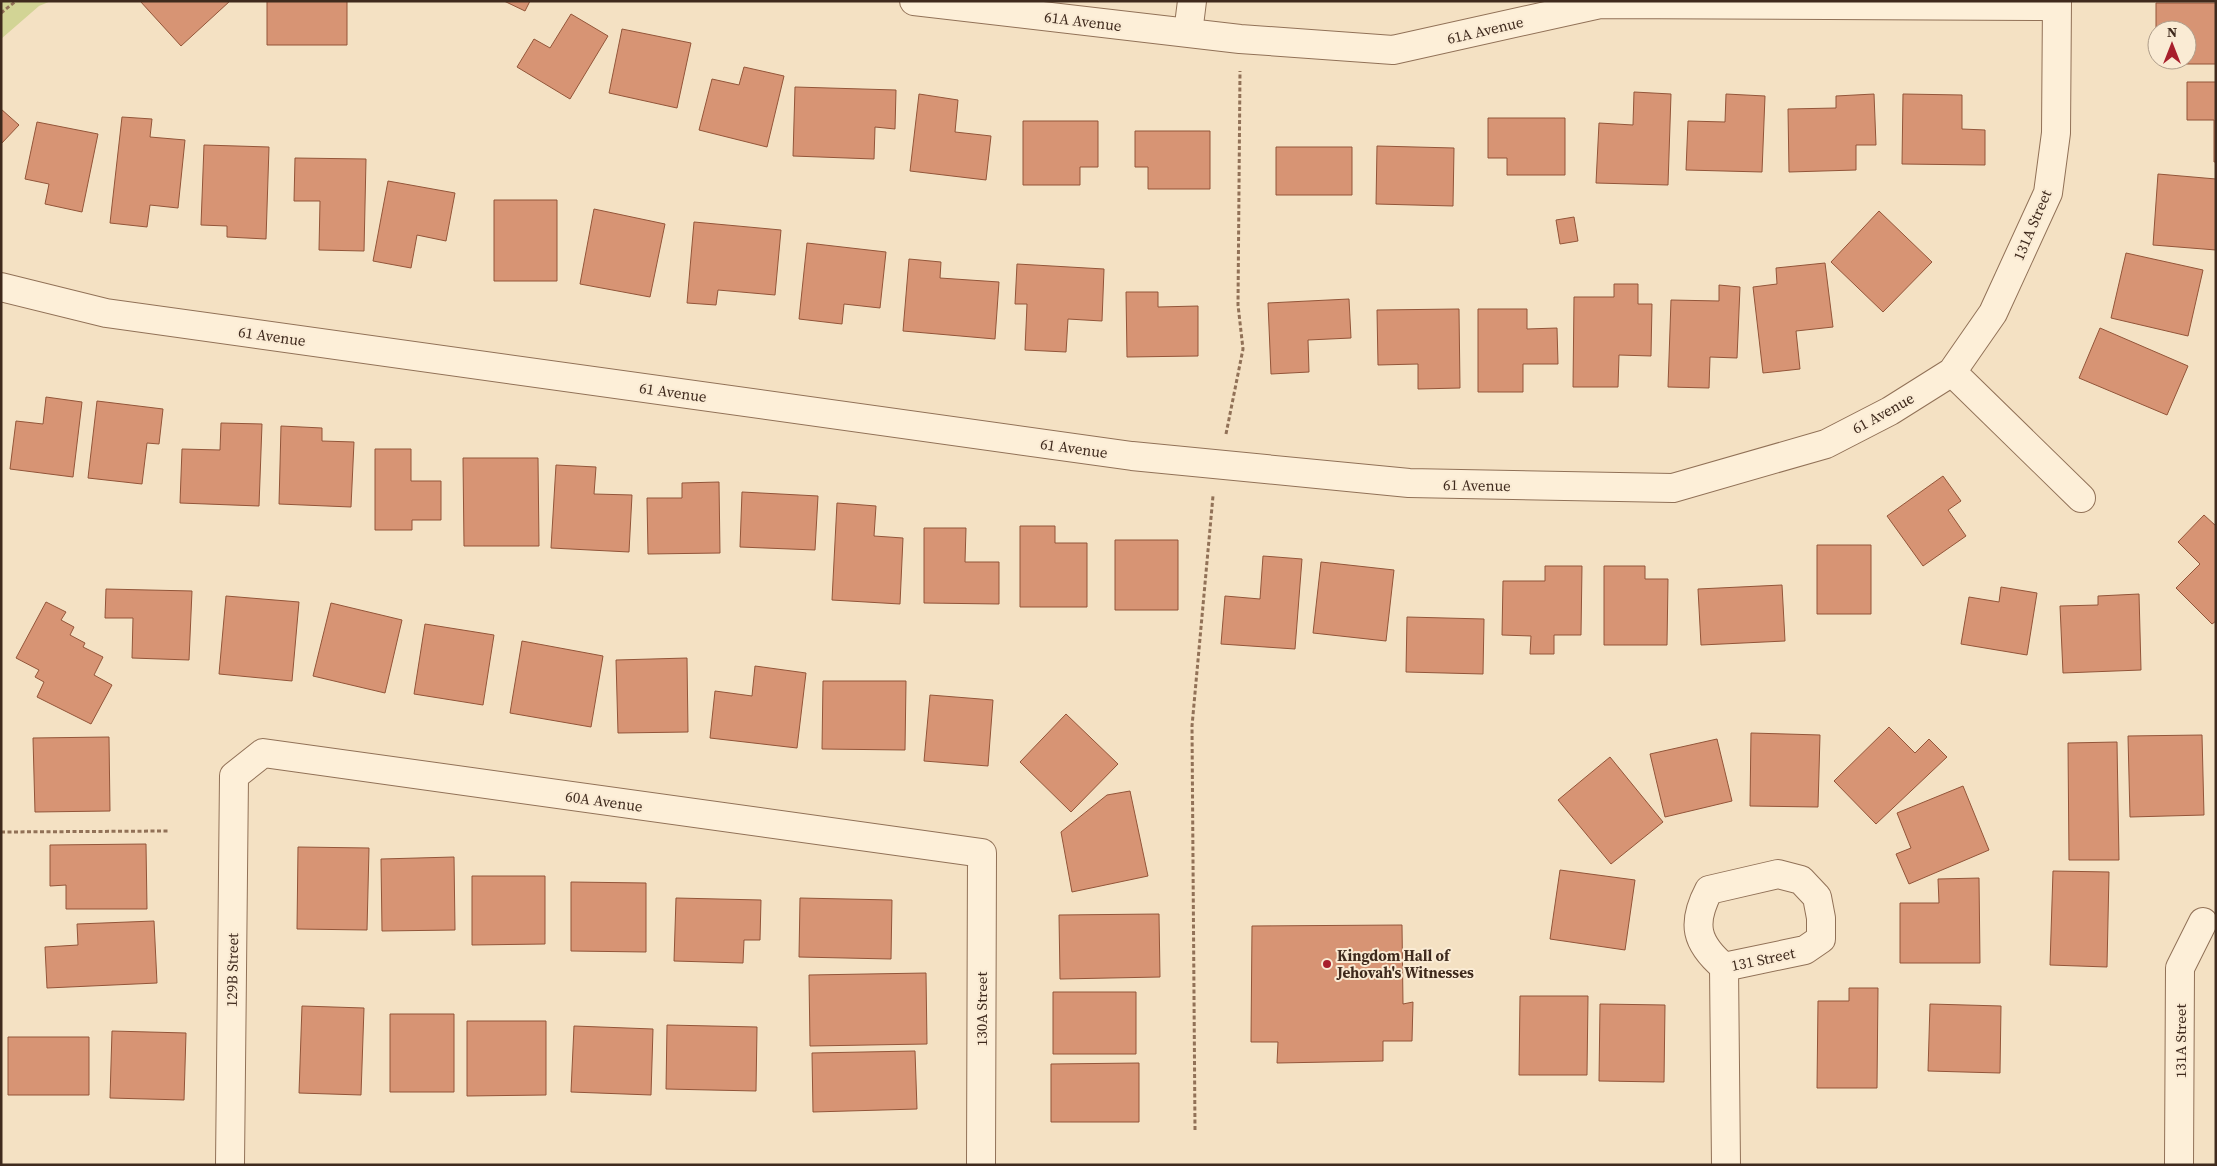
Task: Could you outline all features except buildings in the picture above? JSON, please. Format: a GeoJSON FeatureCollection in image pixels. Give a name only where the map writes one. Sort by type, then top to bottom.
{"type":"FeatureCollection","features":[{"type":"Feature","properties":{"kind":"street","name":"61A Avenue"},"geometry":{"type":"LineString","coordinates":[[914,1],[1240,39],[1393,50],[1600,4],[1667,2],[2057,4]]}},
{"type":"Feature","properties":{"kind":"street"},"geometry":{"type":"LineString","coordinates":[[1188,33],[1192,1]]}},
{"type":"Feature","properties":{"kind":"street","name":"131A Street"},"geometry":{"type":"LineString","coordinates":[[1952,372],[1993,313],[2048,193],[2056,133],[2057,4]]}},
{"type":"Feature","properties":{"kind":"street","name":"61 Avenue"},"geometry":{"type":"LineString","coordinates":[[1,288],[106,313],[1132,456],[1409,483],[1673,488],[1826,444],[1890,411],[1952,372]]}},
{"type":"Feature","properties":{"kind":"street"},"geometry":{"type":"LineString","coordinates":[[1952,372],[2081,498]]}},
{"type":"Feature","properties":{"kind":"street","name":"60A Avenue"},"geometry":{"type":"LineString","coordinates":[[234,776],[263,753],[982,854]]}},
{"type":"Feature","properties":{"kind":"street","name":"129B Street"},"geometry":{"type":"LineString","coordinates":[[230,1165],[234,776]]}},
{"type":"Feature","properties":{"kind":"street","name":"130A Street"},"geometry":{"type":"LineString","coordinates":[[981,1165],[982,854]]}},
{"type":"Feature","properties":{"kind":"street","name":"131 Street"},"geometry":{"type":"LineString","coordinates":[[1778,874],[1801,880],[1817,897],[1821,918],[1821,939],[1805,950],[1724,967],[1708,954],[1698,934],[1701,906],[1709,890],[1778,874]]}},
{"type":"Feature","properties":{"kind":"street","name":"131A Street"},"geometry":{"type":"LineString","coordinates":[[2179,1165],[2180,968],[2203,922]]}},
{"type":"Feature","properties":{"kind":"street","name":"131 Street"},"geometry":{"type":"LineString","coordinates":[[1724,967],[1726,1165]]}},
{"type":"Feature","properties":{"kind":"path"},"geometry":{"type":"LineString","coordinates":[[1,13],[16,1]]}},
{"type":"Feature","properties":{"kind":"path"},"geometry":{"type":"LineString","coordinates":[[1226,434],[1243,349],[1238,305],[1240,65]]}},
{"type":"Feature","properties":{"kind":"path"},"geometry":{"type":"LineString","coordinates":[[1194,1130],[1192,726],[1214,490]]}},
{"type":"Feature","properties":{"kind":"path"},"geometry":{"type":"LineString","coordinates":[[1,832],[168,831]]}},
{"type":"Feature","properties":{"kind":"green space"},"geometry":{"type":"Polygon","coordinates":[[[1,1],[51,1],[39,6],[1,39],[1,1]]]}},
{"type":"Feature","properties":{"kind":"place","name":"Kingdom Hall of Jehovah's Witnesses"},"geometry":{"type":"Point","coordinates":[1327,964]}}]}
